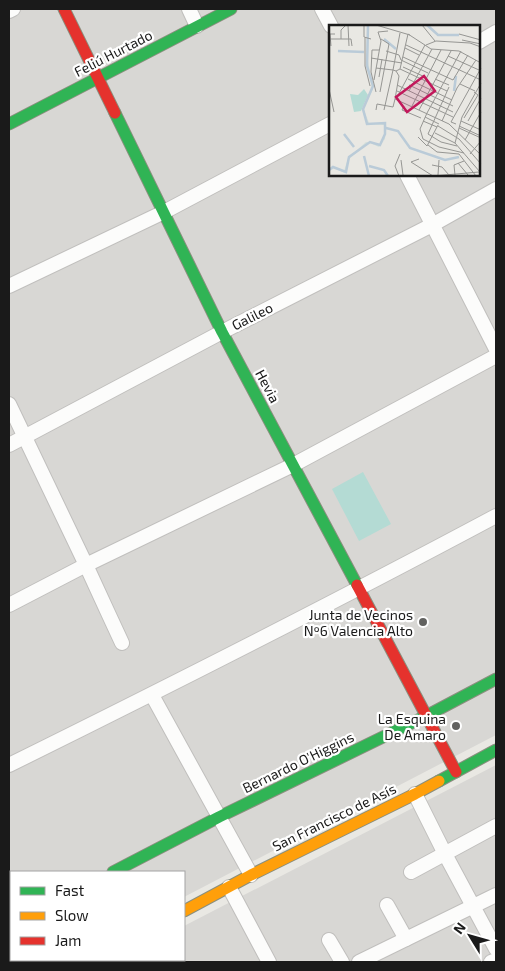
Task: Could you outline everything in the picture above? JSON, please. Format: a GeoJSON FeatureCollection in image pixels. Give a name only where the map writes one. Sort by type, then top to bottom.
{"type":"FeatureCollection","features":[{"type":"Feature","properties":{"kind":"street"},"geometry":{"type":"LineString","coordinates":[[9,11],[13,9]]}},
{"type":"Feature","properties":{"kind":"street","name":"Hevia"},"geometry":{"type":"LineString","coordinates":[[64,9],[222,332],[456,772]]}},
{"type":"Feature","properties":{"kind":"street"},"geometry":{"type":"LineString","coordinates":[[189,9],[197,26]]}},
{"type":"Feature","properties":{"kind":"street","name":"Feliú Hurtado"},"geometry":{"type":"LineString","coordinates":[[9,124],[232,9]]}},
{"type":"Feature","properties":{"kind":"street"},"geometry":{"type":"LineString","coordinates":[[322,9],[330,25]]}},
{"type":"Feature","properties":{"kind":"street"},"geometry":{"type":"LineString","coordinates":[[480,41],[496,32]]}},
{"type":"Feature","properties":{"kind":"street"},"geometry":{"type":"LineString","coordinates":[[9,286],[164,212],[329,125]]}},
{"type":"Feature","properties":{"kind":"street"},"geometry":{"type":"LineString","coordinates":[[408,176],[496,349]]}},
{"type":"Feature","properties":{"kind":"street","name":"Galileo"},"geometry":{"type":"LineString","coordinates":[[9,445],[222,332],[432,225],[496,189]]}},
{"type":"Feature","properties":{"kind":"street"},"geometry":{"type":"LineString","coordinates":[[9,605],[86,564],[294,465],[496,356]]}},
{"type":"Feature","properties":{"kind":"street"},"geometry":{"type":"LineString","coordinates":[[9,404],[122,643]]}},
{"type":"Feature","properties":{"kind":"street"},"geometry":{"type":"LineString","coordinates":[[9,765],[152,695],[359,589],[496,516]]}},
{"type":"Feature","properties":{"kind":"street","name":"Bernardo O'Higgins"},"geometry":{"type":"LineString","coordinates":[[115,871],[219,817],[426,716],[496,679]]}},
{"type":"Feature","properties":{"kind":"street"},"geometry":{"type":"LineString","coordinates":[[152,695],[251,875]]}},
{"type":"Feature","properties":{"kind":"street","name":"San Francisco de Asís"},"geometry":{"type":"LineString","coordinates":[[185,910],[251,875],[414,794],[496,750]]}},
{"type":"Feature","properties":{"kind":"street"},"geometry":{"type":"LineString","coordinates":[[414,794],[496,949]]}},
{"type":"Feature","properties":{"kind":"street"},"geometry":{"type":"LineString","coordinates":[[411,872],[496,826]]}},
{"type":"Feature","properties":{"kind":"street"},"geometry":{"type":"LineString","coordinates":[[229,887],[269,962]]}},
{"type":"Feature","properties":{"kind":"street"},"geometry":{"type":"LineString","coordinates":[[359,962],[473,908],[496,895]]}},
{"type":"Feature","properties":{"kind":"street"},"geometry":{"type":"LineString","coordinates":[[387,904],[406,940]]}},
{"type":"Feature","properties":{"kind":"street"},"geometry":{"type":"LineString","coordinates":[[330,940],[342,962]]}},
{"type":"Feature","properties":{"kind":"street"},"geometry":{"type":"LineString","coordinates":[[491,962],[496,960]]}},
{"type":"Feature","properties":{"kind":"shaded area"},"geometry":{"type":"Polygon","coordinates":[[[9,9],[496,9],[496,735],[185,896],[185,871],[10,871],[10,961],[60,961],[9,962],[9,9]]]}},
{"type":"Feature","properties":{"kind":"shaded area"},"geometry":{"type":"Polygon","coordinates":[[[363,472],[391,524],[359,541],[332,489],[363,472]]]}},
{"type":"Feature","properties":{"kind":"shaded area"},"geometry":{"type":"Polygon","coordinates":[[[496,765],[496,962],[114,962],[185,961],[185,925],[496,765]]]}},
{"type":"Feature","properties":{"kind":"traffic: fast"},"geometry":{"type":"LineString","coordinates":[[9,124],[231,9]]}},
{"type":"Feature","properties":{"kind":"traffic: fast"},"geometry":{"type":"LineString","coordinates":[[115,113],[222,332],[357,585]]}},
{"type":"Feature","properties":{"kind":"traffic: fast"},"geometry":{"type":"LineString","coordinates":[[115,871],[219,817],[426,716],[496,679]]}},
{"type":"Feature","properties":{"kind":"traffic: fast"},"geometry":{"type":"LineString","coordinates":[[439,781],[496,750]]}},
{"type":"Feature","properties":{"kind":"traffic: slow"},"geometry":{"type":"LineString","coordinates":[[185,910],[251,875],[439,781]]}},
{"type":"Feature","properties":{"kind":"traffic: jam"},"geometry":{"type":"LineString","coordinates":[[64,9],[115,113]]}},
{"type":"Feature","properties":{"kind":"traffic: jam"},"geometry":{"type":"LineString","coordinates":[[357,585],[456,772]]}},
{"type":"Feature","properties":{"kind":"place","name":"Junta de Vecinos Nº6 Valencia Alto"},"geometry":{"type":"Point","coordinates":[423,622]}},
{"type":"Feature","properties":{"kind":"place","name":"La Esquina De Amaro"},"geometry":{"type":"Point","coordinates":[456,726]}}]}
